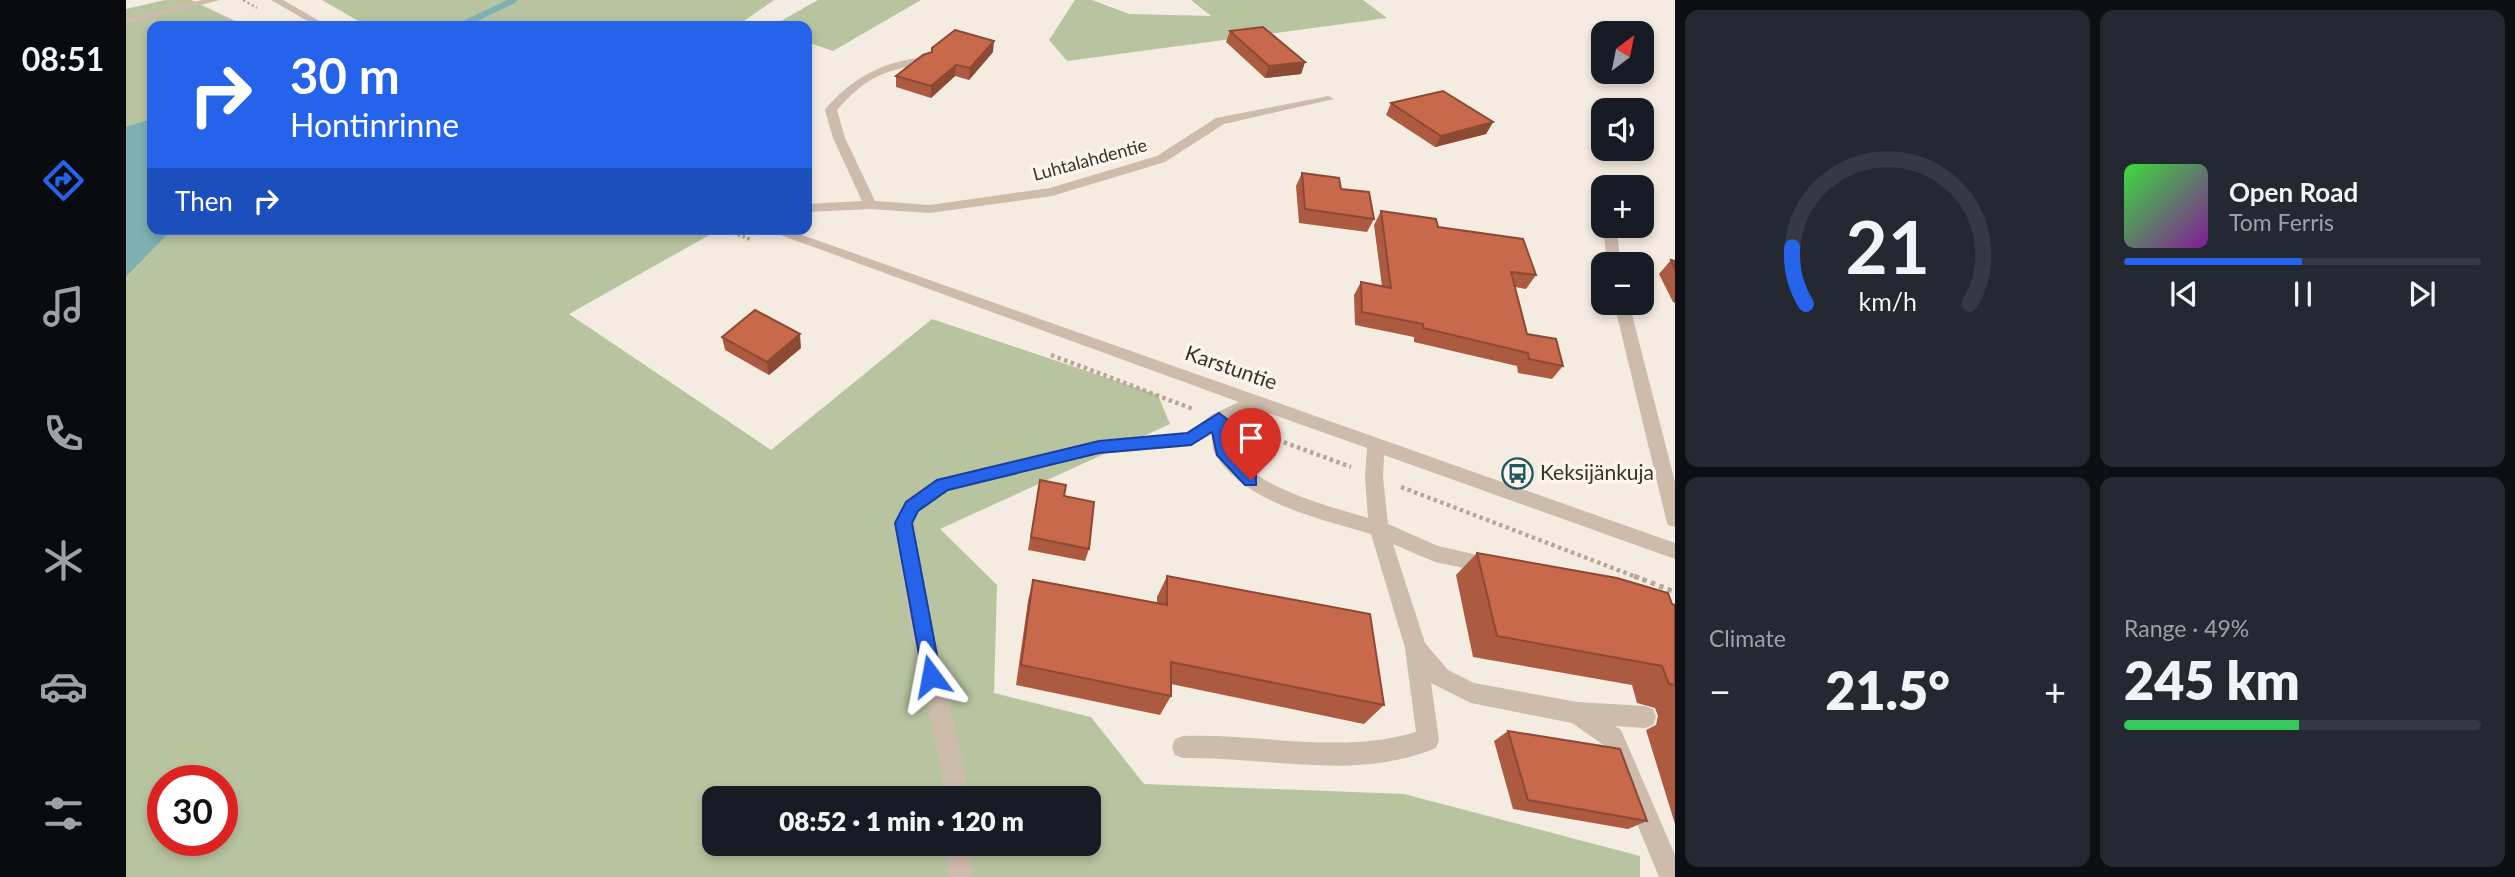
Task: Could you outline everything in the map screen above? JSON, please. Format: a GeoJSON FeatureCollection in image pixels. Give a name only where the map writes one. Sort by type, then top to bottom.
{"type":"FeatureCollection","features":[{"type":"Feature","properties":{"kind":"street"},"geometry":{"type":"LineString","coordinates":[[126,21],[215,0]]}},
{"type":"Feature","properties":{"kind":"street"},"geometry":{"type":"LineString","coordinates":[[276,0],[314,21]]}},
{"type":"Feature","properties":{"kind":"street"},"geometry":{"type":"LineString","coordinates":[[870,205],[839,138],[831,110],[869,74],[891,63],[925,60]]}},
{"type":"Feature","properties":{"kind":"street","name":"Luhtalahdentie"},"geometry":{"type":"LineString","coordinates":[[812,208],[870,205],[930,209],[1052,192],[1161,159],[1220,121],[1328,99]]}},
{"type":"Feature","properties":{"kind":"street","name":"Karstuntie"},"geometry":{"type":"LineString","coordinates":[[788,235],[1675,551]]}},
{"type":"Feature","properties":{"kind":"street"},"geometry":{"type":"LineString","coordinates":[[1624,315],[1675,519]]}},
{"type":"Feature","properties":{"kind":"street"},"geometry":{"type":"LineString","coordinates":[[954,786],[920,626],[903,523],[912,506],[943,485],[1099,447],[1191,439],[1219,419],[1258,401]]}},
{"type":"Feature","properties":{"kind":"street"},"geometry":{"type":"LineString","coordinates":[[1219,419],[1222,451],[1251,480],[1289,501],[1379,528],[1435,554],[1511,570]]}},
{"type":"Feature","properties":{"kind":"street"},"geometry":{"type":"LineString","coordinates":[[1183,747],[1218,744],[1325,757],[1396,753],[1428,740],[1416,648],[1379,528],[1374,477],[1376,443]]}},
{"type":"Feature","properties":{"kind":"street"},"geometry":{"type":"LineString","coordinates":[[1416,648],[1440,677],[1471,693],[1577,713],[1645,717]]}},
{"type":"Feature","properties":{"kind":"street"},"geometry":{"type":"LineString","coordinates":[[1577,713],[1613,738],[1670,873]]}},
{"type":"Feature","properties":{"kind":"street"},"geometry":{"type":"LineString","coordinates":[[959,856],[960,877]]}},
{"type":"Feature","properties":{"kind":"green space"},"geometry":{"type":"Polygon","coordinates":[[[165,0],[191,0],[235,21],[147,21],[147,120],[126,126],[126,9],[165,0]]]}},
{"type":"Feature","properties":{"kind":"green space"},"geometry":{"type":"Polygon","coordinates":[[[322,0],[774,0],[744,21],[358,21],[322,0]]]}},
{"type":"Feature","properties":{"kind":"green space"},"geometry":{"type":"Polygon","coordinates":[[[818,0],[921,0],[833,51],[812,44],[812,21],[781,21],[818,0]]]}},
{"type":"Feature","properties":{"kind":"green space"},"geometry":{"type":"Polygon","coordinates":[[[1075,0],[1092,0],[1129,14],[1211,16],[1191,0],[1363,0],[1387,18],[1067,61],[1049,40],[1075,0]]]}},
{"type":"Feature","properties":{"kind":"green space"},"geometry":{"type":"Polygon","coordinates":[[[167,235],[709,235],[569,314],[771,450],[932,319],[1158,395],[1170,424],[940,529],[997,585],[994,693],[1091,717],[1144,784],[1404,794],[1640,856],[1640,877],[126,877],[126,277],[167,235]]]}},
{"type":"Feature","properties":{"kind":"water"},"geometry":{"type":"Polygon","coordinates":[[[147,120],[147,235],[167,235],[126,277],[126,126],[147,120]]]}},
{"type":"Feature","properties":{"kind":"building"},"geometry":{"type":"Polygon","coordinates":[[[1263,27],[1305,62],[1269,66],[1230,31],[1263,27]]]}},
{"type":"Feature","properties":{"kind":"building"},"geometry":{"type":"Polygon","coordinates":[[[955,30],[994,41],[970,68],[956,65],[931,86],[896,76],[923,55],[932,52],[932,48],[955,30]]]}},
{"type":"Feature","properties":{"kind":"building"},"geometry":{"type":"Polygon","coordinates":[[[1443,91],[1493,122],[1441,136],[1391,103],[1443,91]]]}},
{"type":"Feature","properties":{"kind":"building"},"geometry":{"type":"Polygon","coordinates":[[[1302,173],[1339,178],[1341,189],[1369,192],[1374,219],[1305,209],[1302,173]]]}},
{"type":"Feature","properties":{"kind":"building"},"geometry":{"type":"Polygon","coordinates":[[[1381,211],[1436,219],[1438,227],[1523,239],[1536,275],[1511,272],[1527,334],[1556,339],[1563,366],[1529,359],[1528,353],[1423,328],[1423,324],[1362,312],[1361,282],[1391,288],[1381,211]]]}},
{"type":"Feature","properties":{"kind":"building"},"geometry":{"type":"Polygon","coordinates":[[[755,310],[800,334],[767,362],[722,337],[755,310]]]}},
{"type":"Feature","properties":{"kind":"building"},"geometry":{"type":"Polygon","coordinates":[[[1040,480],[1066,485],[1064,496],[1094,502],[1089,549],[1031,537],[1040,480]]]}},
{"type":"Feature","properties":{"kind":"building"},"geometry":{"type":"Polygon","coordinates":[[[1477,553],[1617,578],[1668,593],[1675,605],[1675,685],[1669,684],[1662,666],[1497,636],[1477,553]]]}},
{"type":"Feature","properties":{"kind":"building"},"geometry":{"type":"Polygon","coordinates":[[[1167,576],[1370,614],[1384,705],[1171,662],[1171,696],[1021,665],[1033,580],[1167,605],[1167,576]]]}},
{"type":"Feature","properties":{"kind":"building"},"geometry":{"type":"Polygon","coordinates":[[[1508,731],[1620,749],[1647,821],[1528,800],[1508,731]]]}},
{"type":"Feature","properties":{"kind":"waterway"},"geometry":{"type":"LineString","coordinates":[[470,21],[514,0]]}},
{"type":"Feature","properties":{"kind":"place","name":"Keksijänkuja"},"geometry":{"type":"Point","coordinates":[1517,473]}},
{"type":"Feature","properties":{"kind":"route"},"geometry":{"type":"LineString","coordinates":[[931,676],[903,523],[912,506],[943,485],[1099,447],[1191,439],[1219,419],[1222,451],[1251,480]]}}]}
